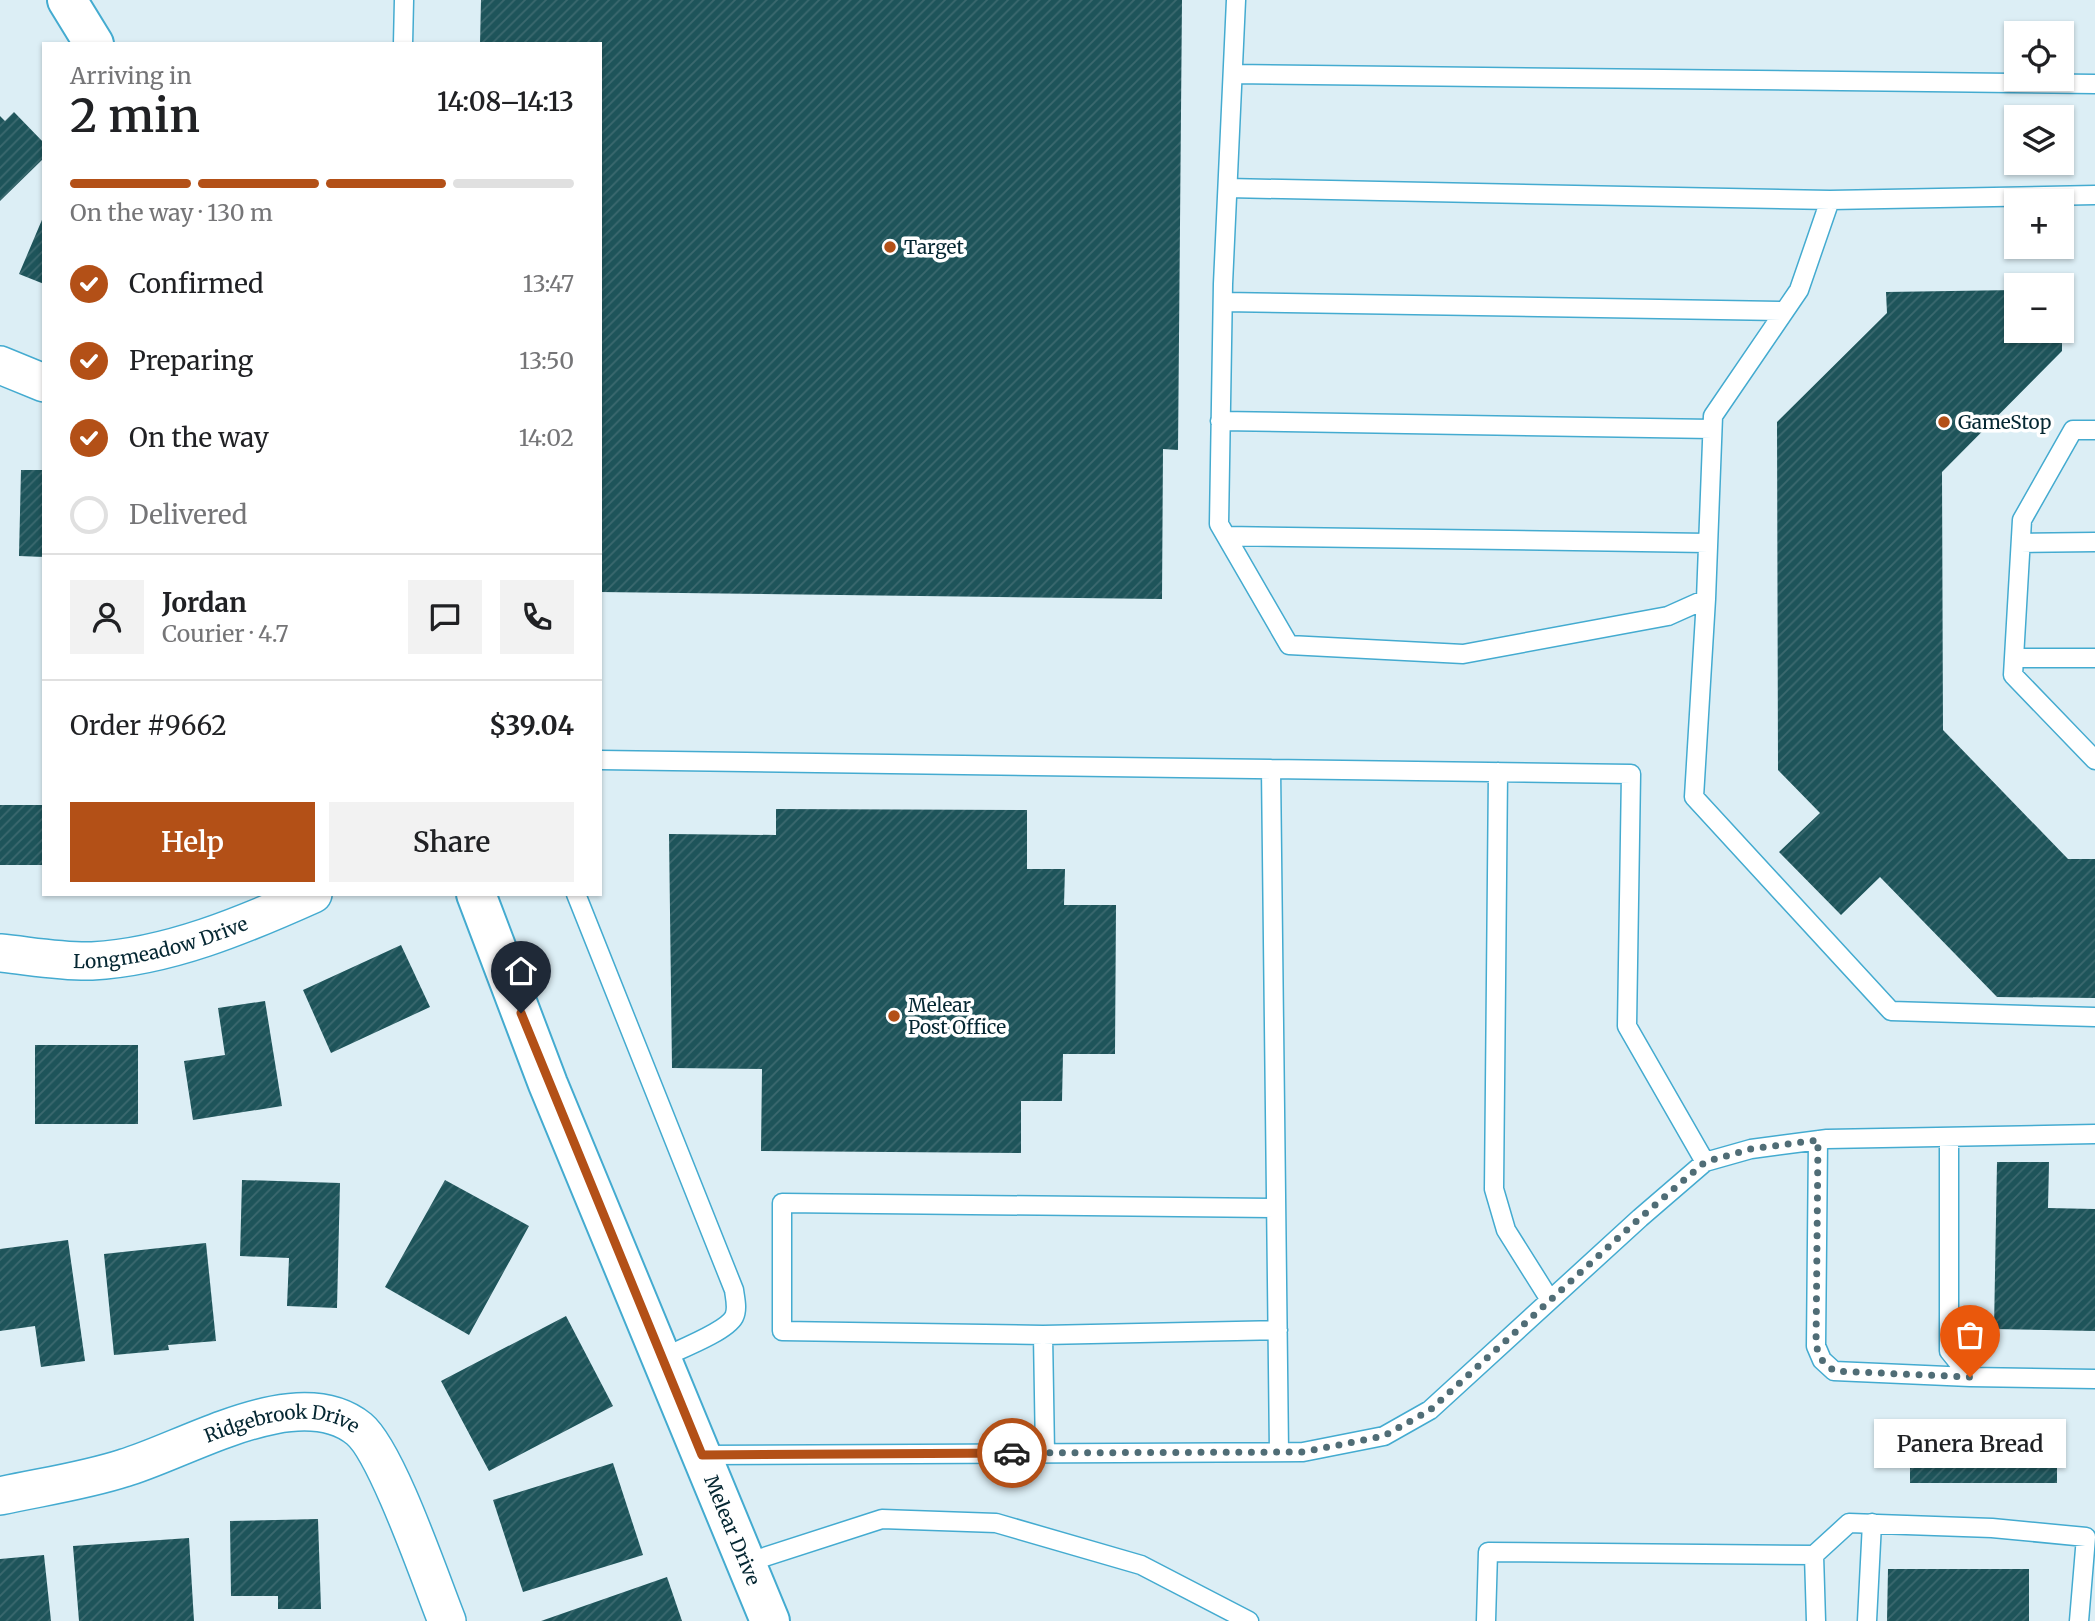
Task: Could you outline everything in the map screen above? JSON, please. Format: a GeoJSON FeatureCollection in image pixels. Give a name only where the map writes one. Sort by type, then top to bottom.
{"type":"FeatureCollection","features":[{"type":"Feature","properties":{"kind":"street"},"geometry":{"type":"LineString","coordinates":[[67,0],[93,42]]}},
{"type":"Feature","properties":{"kind":"street"},"geometry":{"type":"LineString","coordinates":[[0,365],[42,382]]}},
{"type":"Feature","properties":{"kind":"street","name":"Longmeadow Drive"},"geometry":{"type":"LineString","coordinates":[[0,953],[91,961],[170,948],[254,921],[309,896]]}},
{"type":"Feature","properties":{"kind":"street","name":"Melear Drive"},"geometry":{"type":"LineString","coordinates":[[477,896],[548,1084],[770,1621]]}},
{"type":"Feature","properties":{"kind":"street","name":"Ridgebrook Drive"},"geometry":{"type":"LineString","coordinates":[[0,1496],[123,1469],[250,1421],[303,1410],[337,1415],[361,1431],[389,1476],[447,1621]]}},
{"type":"Feature","properties":{"kind":"lane"},"geometry":{"type":"LineString","coordinates":[[403,42],[404,0]]}},
{"type":"Feature","properties":{"kind":"lane"},"geometry":{"type":"LineString","coordinates":[[1237,0],[1223,303],[1219,524],[1289,645],[1463,654],[1668,616],[1706,599]]}},
{"type":"Feature","properties":{"kind":"lane"},"geometry":{"type":"LineString","coordinates":[[1233,74],[2095,85]]}},
{"type":"Feature","properties":{"kind":"lane"},"geometry":{"type":"LineString","coordinates":[[1228,187],[1830,200],[2095,195]]}},
{"type":"Feature","properties":{"kind":"lane"},"geometry":{"type":"LineString","coordinates":[[1830,200],[1799,290],[1713,416],[1706,599],[1694,797],[1891,1011],[2095,1017]]}},
{"type":"Feature","properties":{"kind":"lane"},"geometry":{"type":"LineString","coordinates":[[1223,303],[1784,311]]}},
{"type":"Feature","properties":{"kind":"lane"},"geometry":{"type":"LineString","coordinates":[[1220,421],[1712,429]]}},
{"type":"Feature","properties":{"kind":"lane"},"geometry":{"type":"LineString","coordinates":[[2095,430],[2073,430],[2022,520],[2013,675],[2095,760]]}},
{"type":"Feature","properties":{"kind":"lane"},"geometry":{"type":"LineString","coordinates":[[1226,536],[1708,543]]}},
{"type":"Feature","properties":{"kind":"lane"},"geometry":{"type":"LineString","coordinates":[[2021,543],[2095,542]]}},
{"type":"Feature","properties":{"kind":"lane"},"geometry":{"type":"LineString","coordinates":[[2014,658],[2095,658]]}},
{"type":"Feature","properties":{"kind":"lane"},"geometry":{"type":"LineString","coordinates":[[602,760],[1631,774],[1627,1026],[1705,1162]]}},
{"type":"Feature","properties":{"kind":"lane"},"geometry":{"type":"LineString","coordinates":[[1271,769],[1279,1452]]}},
{"type":"Feature","properties":{"kind":"lane"},"geometry":{"type":"LineString","coordinates":[[1498,772],[1494,1189],[1506,1230],[1550,1300]]}},
{"type":"Feature","properties":{"kind":"lane"},"geometry":{"type":"LineString","coordinates":[[577,896],[734,1290],[734,1317],[724,1327],[662,1358]]}},
{"type":"Feature","properties":{"kind":"lane"},"geometry":{"type":"LineString","coordinates":[[702,1455],[1279,1452],[1345,1446],[1384,1436],[1430,1410],[1705,1162],[1751,1149],[1818,1140],[2095,1134]]}},
{"type":"Feature","properties":{"kind":"lane"},"geometry":{"type":"LineString","coordinates":[[1949,1136],[1949,1351],[1970,1377]]}},
{"type":"Feature","properties":{"kind":"lane"},"geometry":{"type":"LineString","coordinates":[[1818,1140],[1816,1346],[1822,1360],[1834,1371],[2095,1379]]}},
{"type":"Feature","properties":{"kind":"lane"},"geometry":{"type":"LineString","coordinates":[[1276,1208],[782,1203],[782,1331],[1042,1335],[1278,1330]]}},
{"type":"Feature","properties":{"kind":"lane"},"geometry":{"type":"LineString","coordinates":[[1042,1335],[1045,1453]]}},
{"type":"Feature","properties":{"kind":"lane"},"geometry":{"type":"LineString","coordinates":[[746,1563],[882,1519],[996,1523],[1141,1565],[1249,1621]]}},
{"type":"Feature","properties":{"kind":"lane"},"geometry":{"type":"LineString","coordinates":[[1486,1621],[1488,1552],[1814,1555],[1849,1523],[1872,1523],[1992,1528],[2086,1537],[2079,1621]]}},
{"type":"Feature","properties":{"kind":"lane"},"geometry":{"type":"LineString","coordinates":[[1867,1621],[1872,1523]]}},
{"type":"Feature","properties":{"kind":"lane"},"geometry":{"type":"LineString","coordinates":[[1814,1555],[1816,1621]]}},
{"type":"Feature","properties":{"kind":"building","name":"Target"},"geometry":{"type":"Polygon","coordinates":[[[481,0],[1182,0],[1178,450],[1163,449],[1162,599],[602,592],[602,42],[480,42],[481,0]]]}},
{"type":"Feature","properties":{"kind":"building"},"geometry":{"type":"Polygon","coordinates":[[[14,112],[42,141],[42,160],[0,201],[0,116],[5,121],[14,112]]]}},
{"type":"Feature","properties":{"kind":"building"},"geometry":{"type":"Polygon","coordinates":[[[42,220],[42,283],[19,274],[42,220]]]}},
{"type":"Feature","properties":{"kind":"building"},"geometry":{"type":"Polygon","coordinates":[[[2004,290],[2004,343],[2062,343],[2062,351],[1942,472],[1943,730],[2068,859],[2095,859],[2095,998],[1997,997],[1880,877],[1841,915],[1779,852],[1820,813],[1778,770],[1777,422],[1887,313],[1886,292],[2004,290]]]}},
{"type":"Feature","properties":{"kind":"building"},"geometry":{"type":"Polygon","coordinates":[[[21,470],[42,470],[42,557],[19,556],[21,470]]]}},
{"type":"Feature","properties":{"kind":"building"},"geometry":{"type":"Polygon","coordinates":[[[0,805],[42,805],[42,865],[0,865],[0,805]]]}},
{"type":"Feature","properties":{"kind":"building","name":"Melear Post Office"},"geometry":{"type":"Polygon","coordinates":[[[776,809],[1027,810],[1027,869],[1065,869],[1064,905],[1116,905],[1115,1054],[1063,1054],[1062,1101],[1021,1101],[1021,1153],[761,1151],[762,1069],[672,1068],[669,834],[776,835],[776,809]]]}},
{"type":"Feature","properties":{"kind":"building"},"geometry":{"type":"Polygon","coordinates":[[[401,945],[430,1007],[331,1053],[303,990],[401,945]]]}},
{"type":"Feature","properties":{"kind":"building"},"geometry":{"type":"Polygon","coordinates":[[[265,1001],[282,1106],[193,1120],[184,1061],[225,1055],[218,1008],[265,1001]]]}},
{"type":"Feature","properties":{"kind":"building"},"geometry":{"type":"Polygon","coordinates":[[[35,1045],[138,1045],[138,1124],[35,1124],[35,1045]]]}},
{"type":"Feature","properties":{"kind":"building"},"geometry":{"type":"Polygon","coordinates":[[[1997,1162],[2049,1162],[2048,1208],[2095,1209],[2095,1331],[1994,1329],[1997,1162]]]}},
{"type":"Feature","properties":{"kind":"building"},"geometry":{"type":"Polygon","coordinates":[[[242,1180],[340,1183],[337,1308],[287,1306],[289,1258],[240,1256],[242,1180]]]}},
{"type":"Feature","properties":{"kind":"building"},"geometry":{"type":"Polygon","coordinates":[[[445,1180],[529,1226],[469,1335],[385,1287],[445,1180]]]}},
{"type":"Feature","properties":{"kind":"building"},"geometry":{"type":"Polygon","coordinates":[[[68,1240],[85,1361],[41,1367],[35,1326],[0,1331],[0,1249],[68,1240]]]}},
{"type":"Feature","properties":{"kind":"building"},"geometry":{"type":"Polygon","coordinates":[[[206,1243],[216,1341],[168,1345],[169,1350],[114,1355],[104,1254],[206,1243]]]}},
{"type":"Feature","properties":{"kind":"building"},"geometry":{"type":"Polygon","coordinates":[[[566,1316],[613,1406],[489,1471],[441,1381],[566,1316]]]}},
{"type":"Feature","properties":{"kind":"building"},"geometry":{"type":"Polygon","coordinates":[[[1910,1425],[2057,1425],[2057,1483],[1910,1483],[1910,1425]]]}},
{"type":"Feature","properties":{"kind":"building"},"geometry":{"type":"Polygon","coordinates":[[[613,1463],[643,1555],[523,1592],[493,1500],[613,1463]]]}},
{"type":"Feature","properties":{"kind":"building"},"geometry":{"type":"Polygon","coordinates":[[[318,1519],[321,1609],[278,1609],[278,1596],[231,1596],[230,1521],[318,1519]]]}},
{"type":"Feature","properties":{"kind":"building"},"geometry":{"type":"Polygon","coordinates":[[[189,1538],[194,1621],[79,1621],[73,1546],[189,1538]]]}},
{"type":"Feature","properties":{"kind":"building"},"geometry":{"type":"Polygon","coordinates":[[[44,1555],[51,1621],[0,1621],[0,1559],[44,1555]]]}},
{"type":"Feature","properties":{"kind":"building"},"geometry":{"type":"Polygon","coordinates":[[[1888,1569],[2029,1569],[2029,1621],[1887,1621],[1888,1569]]]}},
{"type":"Feature","properties":{"kind":"building"},"geometry":{"type":"Polygon","coordinates":[[[667,1577],[682,1621],[541,1621],[667,1577]]]}},
{"type":"Feature","properties":{"kind":"way so far"},"geometry":{"type":"LineString","coordinates":[[1012,1453],[1303,1452],[1345,1446],[1384,1436],[1430,1410],[1705,1162],[1751,1149],[1818,1140],[1816,1346],[1822,1360],[1834,1371],[1970,1377]]}},
{"type":"Feature","properties":{"kind":"place","name":"Target"},"geometry":{"type":"Point","coordinates":[890,247]}},
{"type":"Feature","properties":{"kind":"place","name":"GameStop"},"geometry":{"type":"Point","coordinates":[1944,422]}},
{"type":"Feature","properties":{"kind":"place","name":"Melear Post Office"},"geometry":{"type":"Point","coordinates":[894,1016]}},
{"type":"Feature","properties":{"kind":"place","name":"Panera Bread"},"geometry":{"type":"Point","coordinates":[1970,1377]}},
{"type":"Feature","properties":{"kind":"route"},"geometry":{"type":"LineString","coordinates":[[521,1013],[702,1455],[1012,1453]]}}]}
